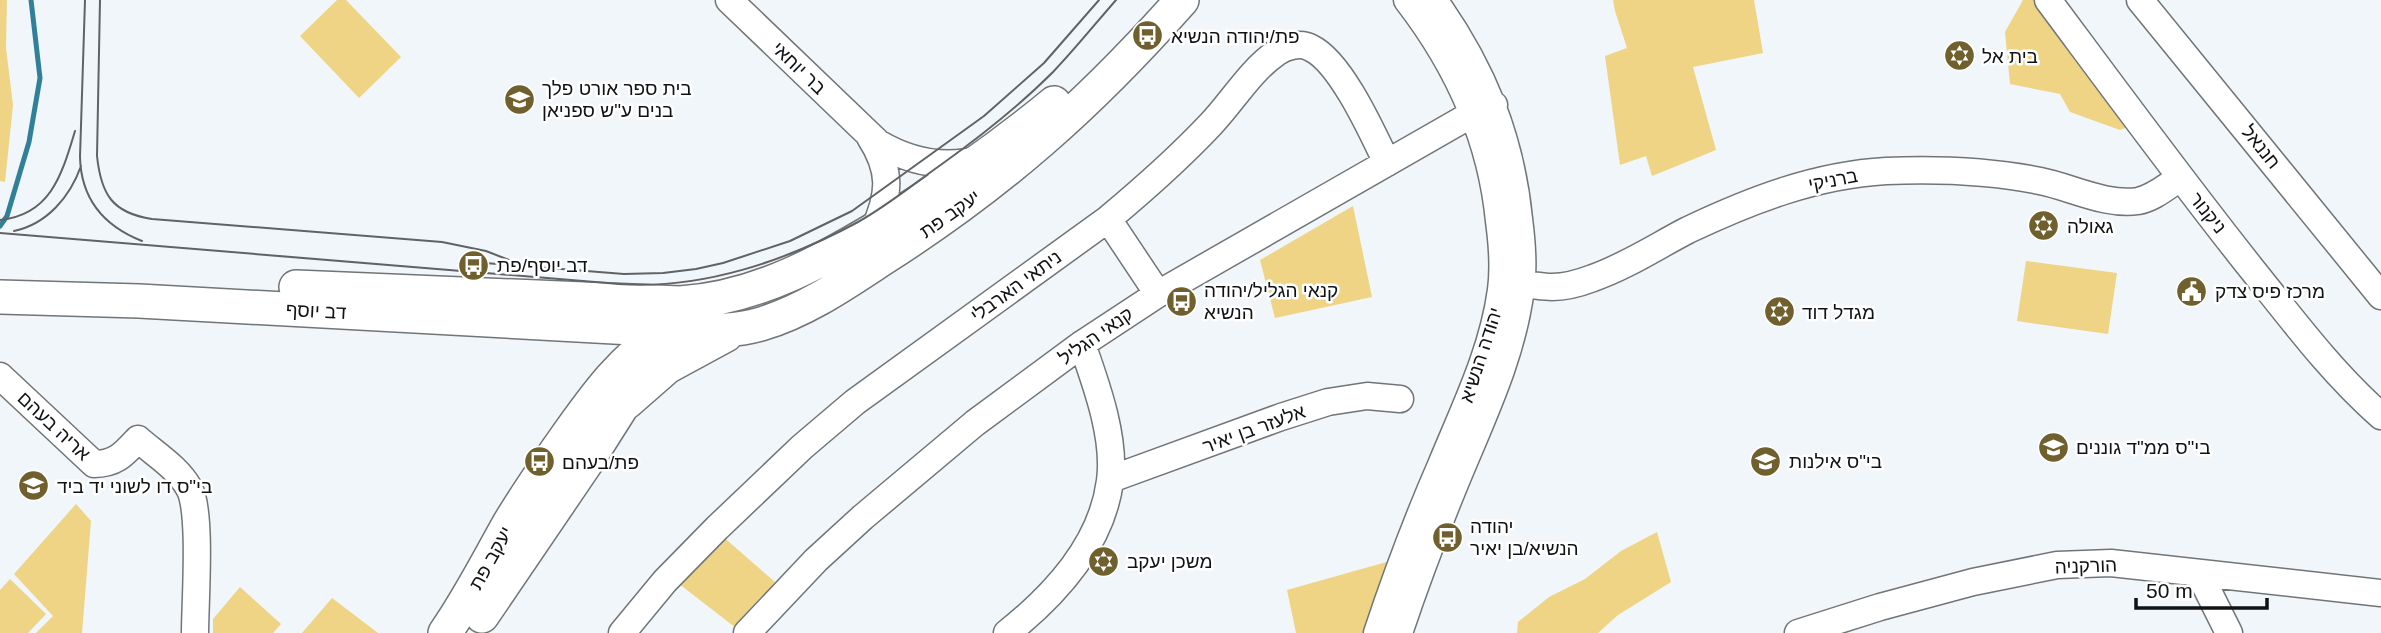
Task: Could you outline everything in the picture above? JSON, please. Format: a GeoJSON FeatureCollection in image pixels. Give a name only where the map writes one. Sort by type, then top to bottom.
{"type":"FeatureCollection","features":[{"type":"Feature","properties":{"kind":"main road","name":"יעקב פת"},"geometry":{"type":"LineString","coordinates":[[583,311],[717,299],[781,280],[874,230],[986,157],[1064,94],[1097,64],[1153,0]]}},
{"type":"Feature","properties":{"kind":"main road","name":"יעקב פת"},"geometry":{"type":"LineString","coordinates":[[664,330],[741,328],[779,318],[827,294],[932,228],[997,180],[1105,84],[1182,0]]}},
{"type":"Feature","properties":{"kind":"main road","name":"דב יוסף"},"geometry":{"type":"LineString","coordinates":[[14,286],[139,301],[583,311],[635,339]]}},
{"type":"Feature","properties":{"kind":"main road","name":"יעקב פת"},"geometry":{"type":"LineString","coordinates":[[471,633],[608,402],[611,375],[635,339],[664,330],[717,299]]}},
{"type":"Feature","properties":{"kind":"main road"},"geometry":{"type":"LineString","coordinates":[[583,311],[585,335],[598,356],[608,402],[699,348],[741,328]]}},
{"type":"Feature","properties":{"kind":"main road","name":"יעקב פת"},"geometry":{"type":"LineString","coordinates":[[445,633],[518,510],[608,402]]}},
{"type":"Feature","properties":{"kind":"street","name":"בר יוחאי"},"geometry":{"type":"LineString","coordinates":[[729,0],[869,136],[896,154],[912,160],[954,163],[986,157]]}},
{"type":"Feature","properties":{"kind":"street","name":"יהודה הנשיא"},"geometry":{"type":"LineString","coordinates":[[1407,0],[1458,76],[1484,109]]}},
{"type":"Feature","properties":{"kind":"street","name":"ניקנור"},"geometry":{"type":"LineString","coordinates":[[2048,0],[2180,178],[2320,355],[2349,387],[2381,416]]}},
{"type":"Feature","properties":{"kind":"street","name":"חננאל"},"geometry":{"type":"LineString","coordinates":[[2140,0],[2381,296]]}},
{"type":"Feature","properties":{"kind":"street","name":"יהודה הנשיא"},"geometry":{"type":"LineString","coordinates":[[1399,633],[1424,558],[1499,377],[1513,330],[1511,287],[1501,237],[1484,109],[1474,61],[1434,1]]}},
{"type":"Feature","properties":{"kind":"street","name":"ניתאי הארבלי"},"geometry":{"type":"LineString","coordinates":[[622,633],[665,581],[802,447],[855,402],[1108,219],[1169,167],[1277,51],[1293,45],[1311,47],[1326,60],[1346,85],[1387,163]]}},
{"type":"Feature","properties":{"kind":"street","name":"קנאי הגליל"},"geometry":{"type":"LineString","coordinates":[[747,633],[816,560],[883,499],[975,423],[1082,344],[1158,293],[1484,109]]}},
{"type":"Feature","properties":{"kind":"street","name":"בר יוחאי"},"geometry":{"type":"LineString","coordinates":[[869,136],[883,160],[887,178],[884,205],[874,230]]}},
{"type":"Feature","properties":{"kind":"street","name":"ברניקי"},"geometry":{"type":"LineString","coordinates":[[1511,287],[1558,287],[1586,281],[1742,205],[1778,192],[1852,174],[1899,171],[1985,174],[2039,181],[2119,201],[2138,201],[2149,197],[2180,178]]}},
{"type":"Feature","properties":{"kind":"street"},"geometry":{"type":"LineString","coordinates":[[1108,219],[1158,293]]}},
{"type":"Feature","properties":{"kind":"street","name":"יהודה הנשיא"},"geometry":{"type":"LineString","coordinates":[[1377,633],[1405,550],[1511,287]]}},
{"type":"Feature","properties":{"kind":"street"},"geometry":{"type":"LineString","coordinates":[[1007,633],[1057,589],[1078,561],[1096,528],[1111,479],[1104,413],[1082,344]]}},
{"type":"Feature","properties":{"kind":"street","name":"אריה בעהם"},"geometry":{"type":"LineString","coordinates":[[0,376],[94,464],[108,464],[119,459],[138,439],[176,472],[190,489],[197,520],[195,633]]}},
{"type":"Feature","properties":{"kind":"street","name":"אלעזר בן יאיר"},"geometry":{"type":"LineString","coordinates":[[1111,479],[1328,402],[1367,396],[1400,399]]}},
{"type":"Feature","properties":{"kind":"street","name":"הורקניה"},"geometry":{"type":"LineString","coordinates":[[1798,633],[1973,582],[2057,565],[2111,563],[2381,593]]}},
{"type":"Feature","properties":{"kind":"street"},"geometry":{"type":"LineString","coordinates":[[2199,573],[2229,633]]}},
{"type":"Feature","properties":{"kind":"shaded area"},"geometry":{"type":"Polygon","coordinates":[[[0,0],[7,0],[6,48],[13,105],[5,182],[0,181],[0,0]]]}},
{"type":"Feature","properties":{"kind":"shaded area"},"geometry":{"type":"Polygon","coordinates":[[[337,0],[346,0],[401,57],[359,98],[300,36],[337,0]]]}},
{"type":"Feature","properties":{"kind":"shaded area"},"geometry":{"type":"Polygon","coordinates":[[[1613,0],[1754,0],[1763,53],[1693,67],[1716,150],[1652,176],[1646,156],[1620,165],[1605,56],[1627,48],[1613,0]]]}},
{"type":"Feature","properties":{"kind":"shaded area"},"geometry":{"type":"Polygon","coordinates":[[[2023,0],[2042,0],[2133,125],[2120,130],[2070,112],[2060,94],[2010,84],[2005,32],[2023,0]]]}},
{"type":"Feature","properties":{"kind":"shaded area"},"geometry":{"type":"Polygon","coordinates":[[[1353,206],[1372,297],[1275,318],[1260,260],[1353,206]]]}},
{"type":"Feature","properties":{"kind":"shaded area"},"geometry":{"type":"Polygon","coordinates":[[[2026,261],[2117,273],[2108,334],[2017,321],[2026,261]]]}},
{"type":"Feature","properties":{"kind":"shaded area"},"geometry":{"type":"Polygon","coordinates":[[[76,504],[91,521],[82,633],[36,633],[53,616],[14,574],[76,504]]]}},
{"type":"Feature","properties":{"kind":"shaded area"},"geometry":{"type":"Polygon","coordinates":[[[1657,532],[1671,582],[1618,615],[1598,633],[1517,633],[1518,622],[1549,597],[1585,579],[1621,551],[1657,532]]]}},
{"type":"Feature","properties":{"kind":"shaded area"},"geometry":{"type":"Polygon","coordinates":[[[720,534],[775,582],[736,628],[674,580],[720,534]]]}},
{"type":"Feature","properties":{"kind":"shaded area"},"geometry":{"type":"Polygon","coordinates":[[[1390,561],[1363,633],[1296,633],[1287,590],[1390,561]]]}},
{"type":"Feature","properties":{"kind":"shaded area"},"geometry":{"type":"Polygon","coordinates":[[[10,579],[46,614],[28,633],[0,633],[0,590],[10,579]]]}},
{"type":"Feature","properties":{"kind":"shaded area"},"geometry":{"type":"Polygon","coordinates":[[[240,587],[281,624],[273,633],[213,633],[213,619],[240,587]]]}},
{"type":"Feature","properties":{"kind":"shaded area"},"geometry":{"type":"Polygon","coordinates":[[[332,598],[378,633],[302,633],[332,598]]]}},
{"type":"Feature","properties":{"kind":"waterway"},"geometry":{"type":"LineString","coordinates":[[0,226],[7,216],[29,142],[40,78],[31,0]]}},
{"type":"Feature","properties":{"kind":"tram line"},"geometry":{"type":"LineString","coordinates":[[85,0],[81,172],[97,209],[116,227],[142,241]]}},
{"type":"Feature","properties":{"kind":"tram line"},"geometry":{"type":"LineString","coordinates":[[100,0],[97,156],[106,191],[111,199],[127,212],[152,219],[442,242],[486,251],[509,260]]}},
{"type":"Feature","properties":{"kind":"tram line"},"geometry":{"type":"LineString","coordinates":[[460,261],[624,274],[663,273],[723,263],[790,241],[852,211],[984,116],[1044,63],[1099,0]]}},
{"type":"Feature","properties":{"kind":"tram line"},"geometry":{"type":"LineString","coordinates":[[0,233],[619,284],[650,285],[712,277],[742,270],[802,249],[858,222],[890,202],[971,143],[1027,97],[1053,72],[1116,0]]}},
{"type":"Feature","properties":{"kind":"tram line"},"geometry":{"type":"LineString","coordinates":[[0,220],[17,217],[43,201],[59,177],[75,131]]}},
{"type":"Feature","properties":{"kind":"tram line"},"geometry":{"type":"LineString","coordinates":[[14,231],[37,222],[56,208],[71,188],[81,166]]}},
{"type":"Feature","properties":{"kind":"place","name":"פת/יהודה הנשיא"},"geometry":{"type":"Point","coordinates":[1148,36]}},
{"type":"Feature","properties":{"kind":"place","name":"בית אל"},"geometry":{"type":"Point","coordinates":[1959,56]}},
{"type":"Feature","properties":{"kind":"place","name":"בית ספר אורט פלך בנים ע\"ש ספניאן"},"geometry":{"type":"Point","coordinates":[519,99]}},
{"type":"Feature","properties":{"kind":"place","name":"גאולה"},"geometry":{"type":"Point","coordinates":[2044,226]}},
{"type":"Feature","properties":{"kind":"place","name":"דב יוסף/פת"},"geometry":{"type":"Point","coordinates":[474,265]}},
{"type":"Feature","properties":{"kind":"place","name":"מרכז פיס צדק"},"geometry":{"type":"Point","coordinates":[2192,291]}},
{"type":"Feature","properties":{"kind":"place","name":"קנאי הגליל/יהודה הנשיא"},"geometry":{"type":"Point","coordinates":[1181,301]}},
{"type":"Feature","properties":{"kind":"place","name":"מגדל דוד"},"geometry":{"type":"Point","coordinates":[1779,312]}},
{"type":"Feature","properties":{"kind":"place","name":"בי\"ס ממ\"ד גוננים"},"geometry":{"type":"Point","coordinates":[2053,447]}},
{"type":"Feature","properties":{"kind":"place","name":"בי\"ס אילנות"},"geometry":{"type":"Point","coordinates":[1766,461]}},
{"type":"Feature","properties":{"kind":"place","name":"פת/בעהם"},"geometry":{"type":"Point","coordinates":[539,462]}},
{"type":"Feature","properties":{"kind":"place","name":"בי\"ס דו לשוני יד ביד"},"geometry":{"type":"Point","coordinates":[34,486]}},
{"type":"Feature","properties":{"kind":"place","name":"יהודה הנשיא/בן יאיר"},"geometry":{"type":"Point","coordinates":[1447,537]}},
{"type":"Feature","properties":{"kind":"place","name":"משכן יעקב"},"geometry":{"type":"Point","coordinates":[1104,561]}}]}
